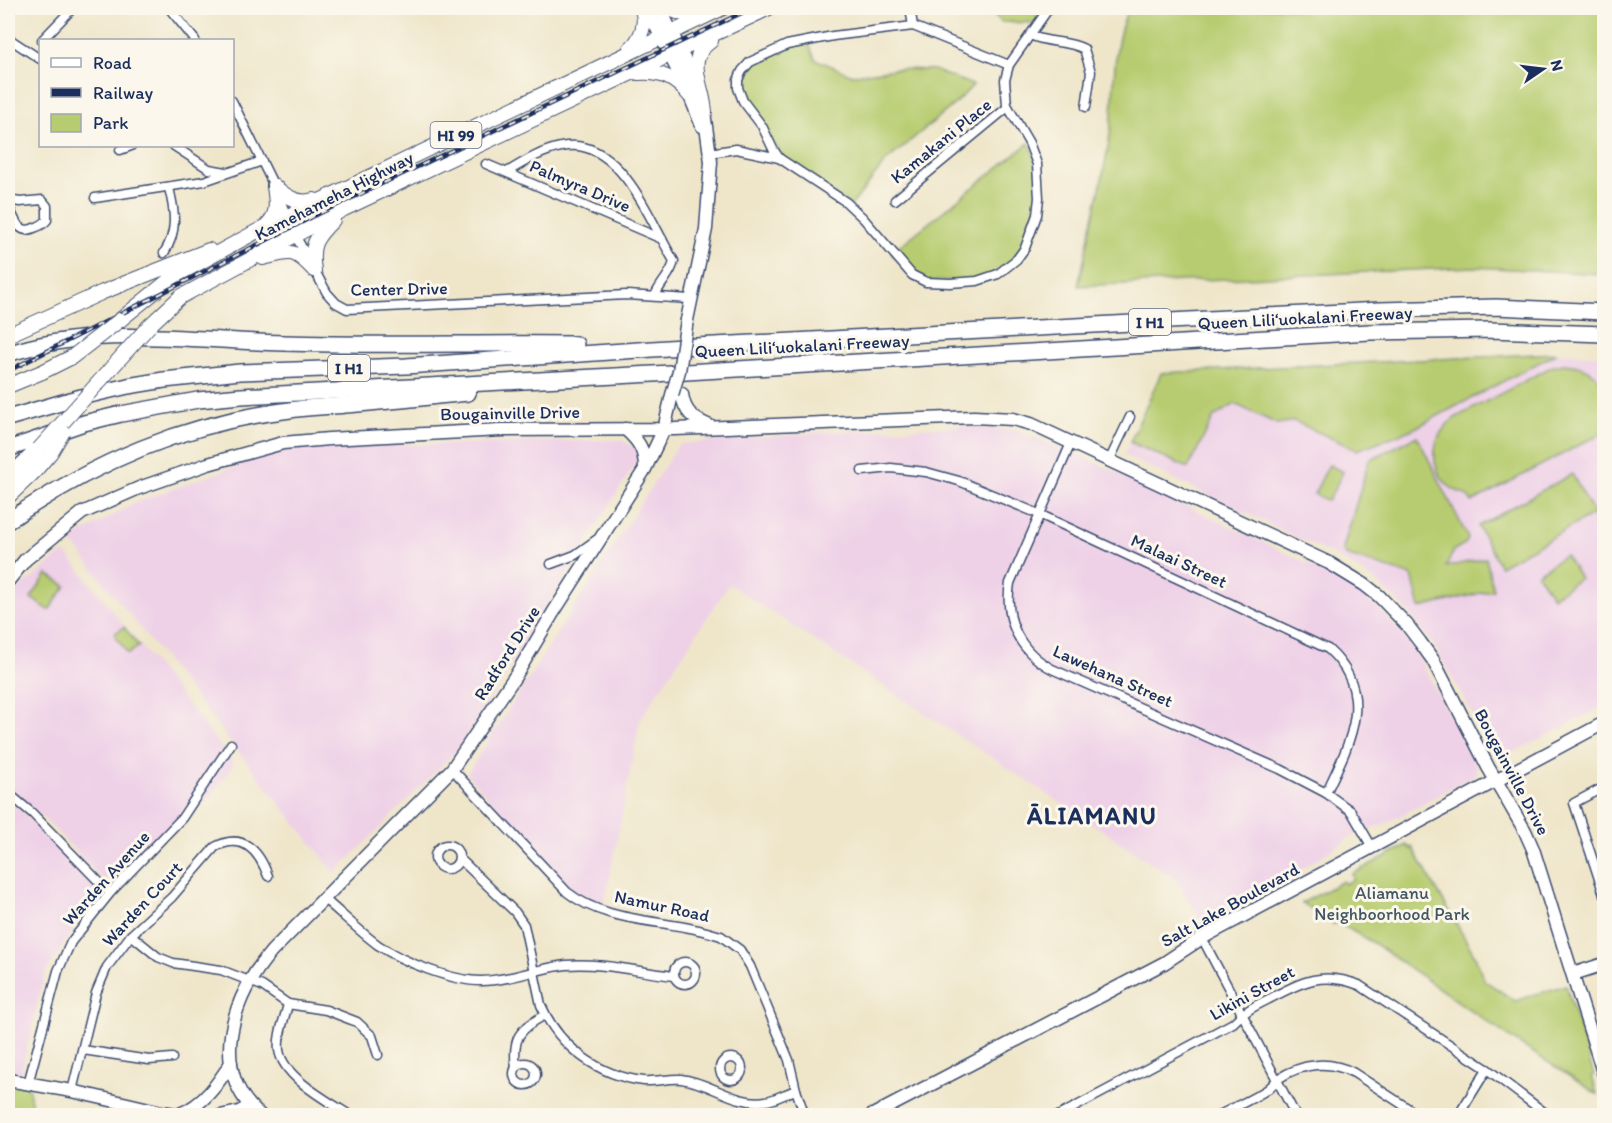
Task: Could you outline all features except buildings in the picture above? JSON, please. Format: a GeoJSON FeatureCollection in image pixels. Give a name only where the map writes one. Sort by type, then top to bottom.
{"type":"FeatureCollection","features":[{"type":"Feature","properties":{"kind":"highway","name":"Queen Liliʻuokalani Freeway"},"geometry":{"type":"LineString","coordinates":[[8,418],[81,397],[128,387],[210,375],[406,366],[696,346],[1380,310],[1497,307],[1605,312]]}},
{"type":"Feature","properties":{"kind":"highway","name":"Queen Liliʻuokalani Freeway"},"geometry":{"type":"LineString","coordinates":[[8,449],[84,423],[121,414],[198,400],[291,392],[653,374],[1370,332],[1490,330],[1605,334]]}},
{"type":"Feature","properties":{"kind":"highway"},"geometry":{"type":"LineString","coordinates":[[8,354],[46,343],[83,338],[123,337],[331,344],[696,346]]}},
{"type":"Feature","properties":{"kind":"highway"},"geometry":{"type":"LineString","coordinates":[[8,362],[26,353],[83,338]]}},
{"type":"Feature","properties":{"kind":"highway"},"geometry":{"type":"LineString","coordinates":[[8,521],[47,494],[102,464],[145,446],[239,419],[289,410],[653,374]]}},
{"type":"Feature","properties":{"kind":"highway"},"geometry":{"type":"LineString","coordinates":[[8,529],[46,501],[97,471],[189,432]]}},
{"type":"Feature","properties":{"kind":"highway"},"geometry":{"type":"LineString","coordinates":[[8,478],[37,456]]}},
{"type":"Feature","properties":{"kind":"main road"},"geometry":{"type":"LineString","coordinates":[[624,55],[639,40],[643,26],[641,8]]}},
{"type":"Feature","properties":{"kind":"main road"},"geometry":{"type":"LineString","coordinates":[[668,8],[695,15],[717,8]]}},
{"type":"Feature","properties":{"kind":"main road","name":"Kamehameha Highway"},"geometry":{"type":"LineString","coordinates":[[8,386],[72,357],[173,277],[250,234],[723,8]]}},
{"type":"Feature","properties":{"kind":"main road","name":"Kamehameha Highway"},"geometry":{"type":"LineString","coordinates":[[8,483],[37,456],[149,326],[180,297],[344,209],[769,8]]}},
{"type":"Feature","properties":{"kind":"main road"},"geometry":{"type":"LineString","coordinates":[[705,112],[704,96],[696,65],[697,56],[705,45],[747,19]]}},
{"type":"Feature","properties":{"kind":"main road"},"geometry":{"type":"LineString","coordinates":[[627,75],[652,72],[662,74],[675,81],[690,96]]}},
{"type":"Feature","properties":{"kind":"main road"},"geometry":{"type":"LineString","coordinates":[[274,186],[282,194],[306,202],[333,194]]}},
{"type":"Feature","properties":{"kind":"main road"},"geometry":{"type":"LineString","coordinates":[[265,227],[273,219],[276,211],[274,186]]}},
{"type":"Feature","properties":{"kind":"main road"},"geometry":{"type":"LineString","coordinates":[[314,270],[312,253],[314,243],[321,232],[344,209]]}},
{"type":"Feature","properties":{"kind":"main road"},"geometry":{"type":"LineString","coordinates":[[8,335],[40,319],[250,234]]}},
{"type":"Feature","properties":{"kind":"main road"},"geometry":{"type":"LineString","coordinates":[[243,262],[283,253],[295,253],[314,270]]}},
{"type":"Feature","properties":{"kind":"main road"},"geometry":{"type":"LineString","coordinates":[[8,497],[34,472],[37,456]]}},
{"type":"Feature","properties":{"kind":"street"},"geometry":{"type":"LineString","coordinates":[[44,39],[73,8]]}},
{"type":"Feature","properties":{"kind":"street"},"geometry":{"type":"LineString","coordinates":[[169,8],[194,39]]}},
{"type":"Feature","properties":{"kind":"street"},"geometry":{"type":"LineString","coordinates":[[647,8],[666,34],[697,86],[705,112],[711,162],[706,229],[690,299],[677,394],[692,416],[711,427]]}},
{"type":"Feature","properties":{"kind":"street"},"geometry":{"type":"LineString","coordinates":[[660,8],[666,34]]}},
{"type":"Feature","properties":{"kind":"street"},"geometry":{"type":"LineString","coordinates":[[910,8],[913,26]]}},
{"type":"Feature","properties":{"kind":"street"},"geometry":{"type":"LineString","coordinates":[[709,153],[736,149],[779,158],[846,202],[863,218],[912,275],[926,282],[977,281],[998,274],[1017,259],[1025,248],[1037,216],[1039,190],[1037,164],[1029,143],[1008,107],[1005,86],[1009,65],[1049,8]]}},
{"type":"Feature","properties":{"kind":"street"},"geometry":{"type":"LineString","coordinates":[[779,158],[762,126],[743,101],[739,91],[739,76],[750,62],[787,45],[807,40],[913,26],[1009,65]]}},
{"type":"Feature","properties":{"kind":"street"},"geometry":{"type":"LineString","coordinates":[[1030,35],[1046,42],[1074,45],[1084,49],[1091,72],[1086,107]]}},
{"type":"Feature","properties":{"kind":"street"},"geometry":{"type":"LineString","coordinates":[[8,38],[39,58]]}},
{"type":"Feature","properties":{"kind":"street"},"geometry":{"type":"LineString","coordinates":[[32,54],[39,45]]}},
{"type":"Feature","properties":{"kind":"street"},"geometry":{"type":"LineString","coordinates":[[675,52],[707,138]]}},
{"type":"Feature","properties":{"kind":"street","name":"Center Drive"},"geometry":{"type":"LineString","coordinates":[[234,105],[262,160],[295,235],[314,270],[327,293],[336,303],[347,309],[627,295],[690,299]]}},
{"type":"Feature","properties":{"kind":"street","name":"Kamakani Place"},"geometry":{"type":"LineString","coordinates":[[895,200],[1008,107]]}},
{"type":"Feature","properties":{"kind":"street"},"geometry":{"type":"LineString","coordinates":[[507,172],[540,153],[562,146],[578,146],[598,153],[615,166],[632,185],[674,261],[674,266],[655,296]]}},
{"type":"Feature","properties":{"kind":"street"},"geometry":{"type":"LineString","coordinates":[[120,150],[128,147]]}},
{"type":"Feature","properties":{"kind":"street"},"geometry":{"type":"LineString","coordinates":[[179,147],[209,170],[234,172]]}},
{"type":"Feature","properties":{"kind":"street"},"geometry":{"type":"LineString","coordinates":[[95,198],[204,181],[262,160]]}},
{"type":"Feature","properties":{"kind":"street","name":"Palmyra Drive"},"geometry":{"type":"LineString","coordinates":[[486,164],[662,239]]}},
{"type":"Feature","properties":{"kind":"street"},"geometry":{"type":"LineString","coordinates":[[164,253],[175,224],[174,207],[169,188]]}},
{"type":"Feature","properties":{"kind":"street"},"geometry":{"type":"LineString","coordinates":[[8,200],[20,202],[42,200],[46,205],[48,220],[31,230],[24,230],[18,227],[8,205]]}},
{"type":"Feature","properties":{"kind":"street","name":"Radford Drive"},"geometry":{"type":"LineString","coordinates":[[261,1116],[240,1092],[231,1063],[231,1035],[236,1010],[250,981],[268,955],[452,770],[516,675],[645,469],[677,394]]}},
{"type":"Feature","properties":{"kind":"street","name":"Bougainville Drive"},"geometry":{"type":"LineString","coordinates":[[8,581],[25,560],[82,513],[139,488],[208,464],[283,443],[501,430],[664,429],[994,417],[1031,424],[1329,563],[1365,585],[1407,625],[1433,660],[1530,840],[1604,1074]]}},
{"type":"Feature","properties":{"kind":"street"},"geometry":{"type":"LineString","coordinates":[[1110,459],[1130,417]]}},
{"type":"Feature","properties":{"kind":"street"},"geometry":{"type":"LineString","coordinates":[[625,429],[638,440],[645,458],[645,469]]}},
{"type":"Feature","properties":{"kind":"street","name":"Lawehana Street"},"geometry":{"type":"LineString","coordinates":[[1071,443],[1013,572],[1008,594],[1013,628],[1025,648],[1033,657],[1052,669],[1280,769],[1326,793],[1351,811],[1372,847]]}},
{"type":"Feature","properties":{"kind":"street","name":"Malaai Street"},"geometry":{"type":"LineString","coordinates":[[862,471],[891,468],[926,472],[959,481],[1039,514],[1320,644],[1336,656],[1352,682],[1357,701],[1354,727],[1326,793]]}},
{"type":"Feature","properties":{"kind":"street"},"geometry":{"type":"LineString","coordinates":[[551,564],[575,555],[604,534]]}},
{"type":"Feature","properties":{"kind":"street","name":"Salt Lake Boulevard"},"geometry":{"type":"LineString","coordinates":[[871,1116],[1164,963],[1202,938],[1605,723]]}},
{"type":"Feature","properties":{"kind":"street","name":"Warden Avenue"},"geometry":{"type":"LineString","coordinates":[[28,1084],[53,990],[66,953],[77,932],[110,893],[182,818],[231,744]]}},
{"type":"Feature","properties":{"kind":"street","name":"Namur Road"},"geometry":{"type":"LineString","coordinates":[[452,770],[567,892],[580,902],[611,913],[722,936],[740,950],[750,966],[789,1060],[805,1116]]}},
{"type":"Feature","properties":{"kind":"street"},"geometry":{"type":"LineString","coordinates":[[1605,787],[1574,803],[1602,878],[1605,894]]}},
{"type":"Feature","properties":{"kind":"street"},"geometry":{"type":"LineString","coordinates":[[8,794],[32,813],[110,893]]}},
{"type":"Feature","properties":{"kind":"street","name":"Warden Court"},"geometry":{"type":"LineString","coordinates":[[72,1092],[101,980],[117,952],[131,935],[172,897],[215,847],[224,843],[236,842],[248,846],[260,858],[268,876]]}},
{"type":"Feature","properties":{"kind":"street"},"geometry":{"type":"LineString","coordinates":[[459,858],[516,912],[524,925],[545,1015],[569,1047],[600,1069],[623,1077],[646,1081],[681,1079],[746,1100],[766,1101],[796,1090]]}},
{"type":"Feature","properties":{"kind":"street"},"geometry":{"type":"LineString","coordinates":[[323,898],[379,946],[455,978],[481,981],[502,979],[566,965],[598,965],[674,976]]}},
{"type":"Feature","properties":{"kind":"street"},"geometry":{"type":"LineString","coordinates":[[131,935],[158,957],[173,963],[221,970],[262,986],[288,1004],[326,1010],[357,1022],[372,1036],[378,1055]]}},
{"type":"Feature","properties":{"kind":"street"},"geometry":{"type":"LineString","coordinates":[[1202,938],[1296,1116]]}},
{"type":"Feature","properties":{"kind":"street"},"geometry":{"type":"LineString","coordinates":[[1573,974],[1605,964]]}},
{"type":"Feature","properties":{"kind":"street","name":"Likini Street"},"geometry":{"type":"LineString","coordinates":[[1058,1116],[1233,1023],[1241,1014],[1302,982],[1324,978],[1337,978],[1359,985],[1487,1069],[1549,1116]]}},
{"type":"Feature","properties":{"kind":"street"},"geometry":{"type":"LineString","coordinates":[[288,1004],[281,1030],[279,1050],[285,1065],[296,1078],[351,1116]]}},
{"type":"Feature","properties":{"kind":"street"},"geometry":{"type":"LineString","coordinates":[[516,1068],[513,1049],[518,1036],[530,1023],[545,1015]]}},
{"type":"Feature","properties":{"kind":"street"},"geometry":{"type":"LineString","coordinates":[[82,1050],[149,1060],[172,1058]]}},
{"type":"Feature","properties":{"kind":"street"},"geometry":{"type":"LineString","coordinates":[[179,1115],[195,1108],[207,1096],[231,1063]]}},
{"type":"Feature","properties":{"kind":"street"},"geometry":{"type":"LineString","coordinates":[[1218,1116],[1268,1089],[1278,1080],[1311,1065],[1332,1065],[1344,1068],[1420,1116]]}},
{"type":"Feature","properties":{"kind":"street"},"geometry":{"type":"LineString","coordinates":[[1458,1116],[1487,1069]]}},
{"type":"Feature","properties":{"kind":"street"},"geometry":{"type":"LineString","coordinates":[[8,1080],[189,1116]]}},
{"type":"Feature","properties":{"kind":"street"},"geometry":{"type":"LineString","coordinates":[[723,1092],[727,1080]]}},
{"type":"Feature","properties":{"kind":"street"},"geometry":{"type":"LineString","coordinates":[[220,1116],[239,1112],[250,1106]]}},
{"type":"Feature","properties":{"kind":"shaded area"},"geometry":{"type":"Polygon","coordinates":[[[1557,353],[1604,356],[1604,706],[1499,758],[1434,645],[1405,608],[1369,576],[1334,555],[1124,455],[1142,416],[1235,404],[1277,424],[1294,421],[1357,450],[1456,406],[1557,353]]]}},
{"type":"Feature","properties":{"kind":"shaded area"},"geometry":{"type":"Polygon","coordinates":[[[963,426],[1012,430],[1078,454],[1342,580],[1384,613],[1414,649],[1477,767],[1477,774],[1381,826],[1351,837],[1207,930],[1176,879],[729,584],[640,720],[604,906],[572,890],[467,774],[679,444],[812,433],[963,426]]]}},
{"type":"Feature","properties":{"kind":"shaded area"},"geometry":{"type":"Polygon","coordinates":[[[621,440],[642,452],[461,746],[335,873],[70,540],[134,503],[283,449],[354,441],[411,445],[621,440]]]}},
{"type":"Feature","properties":{"kind":"shaded area"},"geometry":{"type":"Polygon","coordinates":[[[63,553],[68,555],[233,762],[233,766],[216,789],[191,817],[133,857],[107,879],[101,878],[51,825],[8,788],[8,598],[63,553]]]}},
{"type":"Feature","properties":{"kind":"shaded area"},"geometry":{"type":"Polygon","coordinates":[[[8,799],[97,892],[45,973],[20,1076],[8,1074],[8,799]]]}},
{"type":"Feature","properties":{"kind":"green space"},"geometry":{"type":"Polygon","coordinates":[[[986,8],[1049,8],[1039,23],[1002,22],[986,8]]]}},
{"type":"Feature","properties":{"kind":"green space"},"geometry":{"type":"Polygon","coordinates":[[[1129,8],[1601,8],[1604,37],[1604,274],[1474,267],[1078,286],[1106,156],[1112,118],[1116,53],[1129,8]]]}},
{"type":"Feature","properties":{"kind":"green space"},"geometry":{"type":"Polygon","coordinates":[[[807,40],[815,59],[852,75],[895,69],[933,70],[973,85],[957,102],[885,162],[851,206],[788,165],[739,91],[745,67],[807,40]]]}},
{"type":"Feature","properties":{"kind":"green space"},"geometry":{"type":"Polygon","coordinates":[[[1029,143],[1034,153],[1039,198],[1025,248],[988,279],[926,282],[891,253],[1029,143]]]}},
{"type":"Feature","properties":{"kind":"green space"},"geometry":{"type":"Polygon","coordinates":[[[1557,353],[1413,429],[1357,450],[1294,421],[1277,424],[1235,404],[1214,417],[1188,468],[1130,442],[1161,373],[1557,353]]]}},
{"type":"Feature","properties":{"kind":"green space"},"geometry":{"type":"Polygon","coordinates":[[[1563,364],[1579,366],[1590,371],[1602,385],[1605,406],[1604,432],[1472,502],[1465,494],[1450,487],[1443,479],[1435,461],[1437,442],[1447,425],[1455,418],[1551,367],[1563,364]]]}},
{"type":"Feature","properties":{"kind":"green space"},"geometry":{"type":"Polygon","coordinates":[[[1417,436],[1468,538],[1466,543],[1454,550],[1446,567],[1486,558],[1493,590],[1420,608],[1412,576],[1346,555],[1343,549],[1369,460],[1417,436]]]}},
{"type":"Feature","properties":{"kind":"green space"},"geometry":{"type":"Polygon","coordinates":[[[1329,465],[1343,472],[1328,501],[1314,494],[1329,465]]]}},
{"type":"Feature","properties":{"kind":"green space"},"geometry":{"type":"Polygon","coordinates":[[[1572,474],[1594,514],[1500,566],[1478,526],[1572,474]]]}},
{"type":"Feature","properties":{"kind":"green space"},"geometry":{"type":"Polygon","coordinates":[[[1565,555],[1580,578],[1553,597],[1537,574],[1565,555]]]}},
{"type":"Feature","properties":{"kind":"green space"},"geometry":{"type":"Polygon","coordinates":[[[47,574],[66,586],[49,610],[31,598],[47,574]]]}},
{"type":"Feature","properties":{"kind":"green space"},"geometry":{"type":"Polygon","coordinates":[[[124,627],[139,646],[128,654],[114,634],[124,627]]]}},
{"type":"Feature","properties":{"kind":"green space","name":"Aliamanu Neighboorhood Park"},"geometry":{"type":"Polygon","coordinates":[[[1407,845],[1410,849],[1412,847],[1475,956],[1484,980],[1515,1001],[1566,985],[1594,1075],[1592,1076],[1597,1094],[1515,1041],[1375,944],[1337,922],[1334,924],[1302,903],[1343,881],[1345,884],[1354,879],[1352,874],[1407,845]]]}},
{"type":"Feature","properties":{"kind":"green space"},"geometry":{"type":"Polygon","coordinates":[[[8,1080],[28,1084],[33,1115],[8,1115],[8,1080]]]}},
{"type":"Feature","properties":{"kind":"railway"},"geometry":{"type":"LineString","coordinates":[[8,371],[314,216],[752,8]]}},
{"type":"Feature","properties":{"kind":"district","name":"ĀLIAMANU"},"geometry":{"type":"Point","coordinates":[1092,815]}}]}
